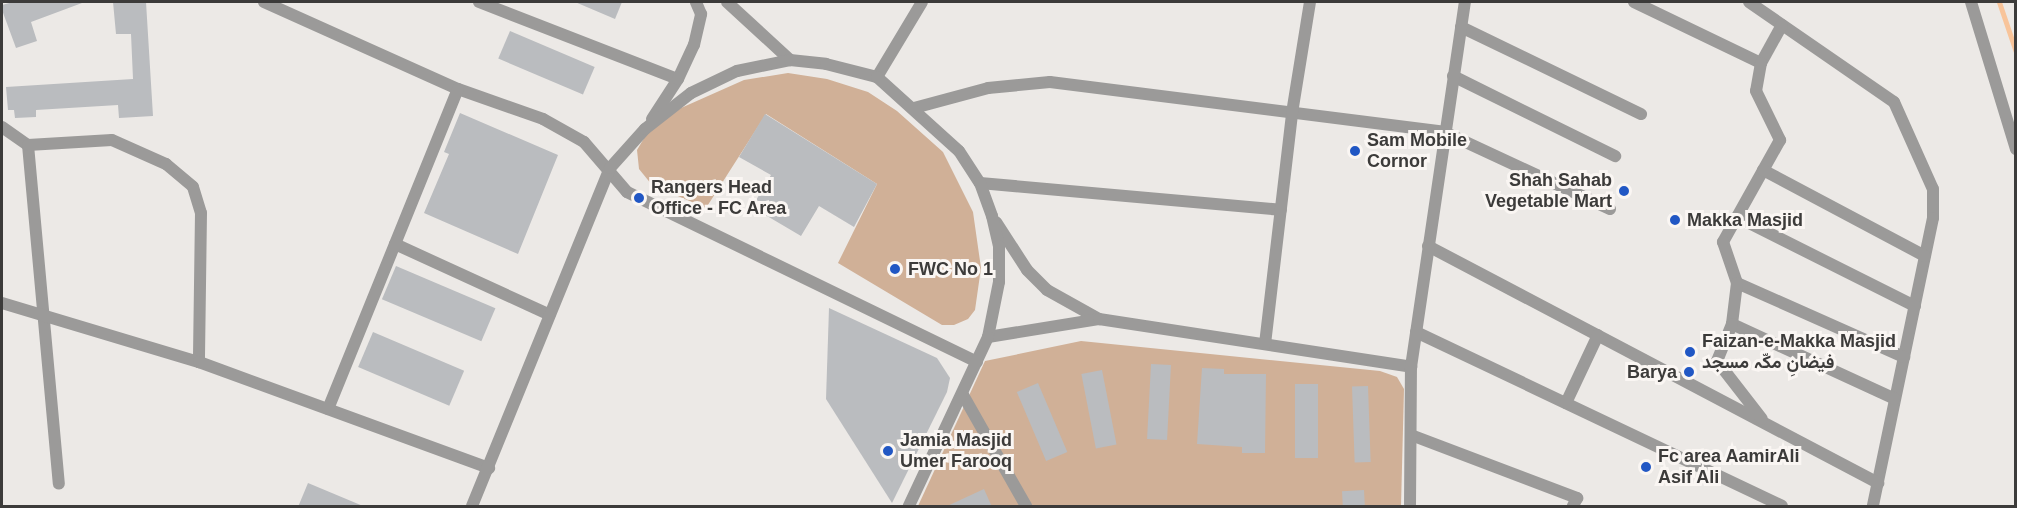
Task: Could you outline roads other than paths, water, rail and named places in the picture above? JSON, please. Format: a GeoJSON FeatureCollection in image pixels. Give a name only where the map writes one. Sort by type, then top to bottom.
{"type":"FeatureCollection","features":[{"type":"Feature","properties":{"kind":"street"},"geometry":{"type":"LineString","coordinates":[[264,2],[458,89],[543,119],[584,142],[609,168],[627,192],[977,362]]}},
{"type":"Feature","properties":{"kind":"street"},"geometry":{"type":"LineString","coordinates":[[479,2],[678,79]]}},
{"type":"Feature","properties":{"kind":"street"},"geometry":{"type":"LineString","coordinates":[[645,129],[678,79],[694,45],[701,14],[696,2]]}},
{"type":"Feature","properties":{"kind":"street"},"geometry":{"type":"LineString","coordinates":[[727,2],[790,60]]}},
{"type":"Feature","properties":{"kind":"street"},"geometry":{"type":"LineString","coordinates":[[877,77],[922,2]]}},
{"type":"Feature","properties":{"kind":"street"},"geometry":{"type":"LineString","coordinates":[[1265,344],[1292,113],[1310,2]]}},
{"type":"Feature","properties":{"kind":"street"},"geometry":{"type":"LineString","coordinates":[[1410,507],[1412,367],[1444,132],[1465,2]]}},
{"type":"Feature","properties":{"kind":"street"},"geometry":{"type":"LineString","coordinates":[[1634,2],[1761,63]]}},
{"type":"Feature","properties":{"kind":"street"},"geometry":{"type":"LineString","coordinates":[[1749,2],[1894,102],[1933,189],[1933,218],[1873,507]]}},
{"type":"Feature","properties":{"kind":"street"},"geometry":{"type":"LineString","coordinates":[[1971,2],[2016,149]]}},
{"type":"Feature","properties":{"kind":"street"},"geometry":{"type":"LineString","coordinates":[[1764,423],[1717,362],[1731,324],[1737,283],[1723,242],[1780,140],[1756,91],[1761,63],[1782,25]]}},
{"type":"Feature","properties":{"kind":"street"},"geometry":{"type":"LineString","coordinates":[[1461,27],[1641,114]]}},
{"type":"Feature","properties":{"kind":"street"},"geometry":{"type":"LineString","coordinates":[[472,507],[609,168],[645,129],[691,93],[737,71],[790,60],[826,64],[877,77],[959,151],[980,183],[992,216],[999,246],[999,282],[988,336],[963,395],[909,507]]}},
{"type":"Feature","properties":{"kind":"street"},"geometry":{"type":"LineString","coordinates":[[1453,76],[1615,156]]}},
{"type":"Feature","properties":{"kind":"street"},"geometry":{"type":"LineString","coordinates":[[914,108],[988,88],[1050,82],[1444,132],[1610,209]]}},
{"type":"Feature","properties":{"kind":"street"},"geometry":{"type":"LineString","coordinates":[[328,410],[458,89]]}},
{"type":"Feature","properties":{"kind":"street"},"geometry":{"type":"LineString","coordinates":[[2,127],[27,145],[112,140],[165,164],[193,187],[201,213],[199,362]]}},
{"type":"Feature","properties":{"kind":"street"},"geometry":{"type":"LineString","coordinates":[[27,145],[59,484]]}},
{"type":"Feature","properties":{"kind":"street"},"geometry":{"type":"LineString","coordinates":[[1763,170],[1925,256]]}},
{"type":"Feature","properties":{"kind":"street"},"geometry":{"type":"LineString","coordinates":[[980,183],[1281,210]]}},
{"type":"Feature","properties":{"kind":"street"},"geometry":{"type":"LineString","coordinates":[[992,216],[1027,270],[1047,290],[1099,319]]}},
{"type":"Feature","properties":{"kind":"street"},"geometry":{"type":"LineString","coordinates":[[1737,217],[1915,306]]}},
{"type":"Feature","properties":{"kind":"street"},"geometry":{"type":"LineString","coordinates":[[395,244],[550,315]]}},
{"type":"Feature","properties":{"kind":"street"},"geometry":{"type":"LineString","coordinates":[[1428,246],[1878,483]]}},
{"type":"Feature","properties":{"kind":"street"},"geometry":{"type":"LineString","coordinates":[[1737,283],[1904,357]]}},
{"type":"Feature","properties":{"kind":"street"},"geometry":{"type":"LineString","coordinates":[[2,303],[199,362],[489,468]]}},
{"type":"Feature","properties":{"kind":"street"},"geometry":{"type":"LineString","coordinates":[[988,336],[1099,319],[1412,367]]}},
{"type":"Feature","properties":{"kind":"street"},"geometry":{"type":"LineString","coordinates":[[1731,324],[1895,399]]}},
{"type":"Feature","properties":{"kind":"street"},"geometry":{"type":"LineString","coordinates":[[1416,332],[1782,507]]}},
{"type":"Feature","properties":{"kind":"street"},"geometry":{"type":"LineString","coordinates":[[1566,403],[1598,335]]}},
{"type":"Feature","properties":{"kind":"street"},"geometry":{"type":"LineString","coordinates":[[963,395],[1026,507]]}},
{"type":"Feature","properties":{"kind":"street"},"geometry":{"type":"LineString","coordinates":[[1411,435],[1578,498],[1573,507]]}},
{"type":"Feature","properties":{"kind":"waterway"},"geometry":{"type":"LineString","coordinates":[[1999,2],[2016,52]]}},
{"type":"Feature","properties":{"kind":"place","name":"Sam Mobile Cornor"},"geometry":{"type":"Point","coordinates":[1355,151]}},
{"type":"Feature","properties":{"kind":"place","name":"Shah Sahab Vegetable Mart"},"geometry":{"type":"Point","coordinates":[1624,191]}},
{"type":"Feature","properties":{"kind":"place","name":"Rangers Head Office - FC Area"},"geometry":{"type":"Point","coordinates":[639,198]}},
{"type":"Feature","properties":{"kind":"place","name":"Makka Masjid"},"geometry":{"type":"Point","coordinates":[1675,220]}},
{"type":"Feature","properties":{"kind":"place","name":"FWC No 1"},"geometry":{"type":"Point","coordinates":[895,269]}},
{"type":"Feature","properties":{"kind":"place","name":"Faizan-e-Makka Masjid فیضانِ مکّہ مسجد"},"geometry":{"type":"Point","coordinates":[1690,352]}},
{"type":"Feature","properties":{"kind":"place","name":"Barya"},"geometry":{"type":"Point","coordinates":[1689,372]}},
{"type":"Feature","properties":{"kind":"place","name":"Jamia Masjid Umer Farooq"},"geometry":{"type":"Point","coordinates":[888,451]}},
{"type":"Feature","properties":{"kind":"place","name":"Fc area AamirAli Asif Ali"},"geometry":{"type":"Point","coordinates":[1646,467]}}]}
